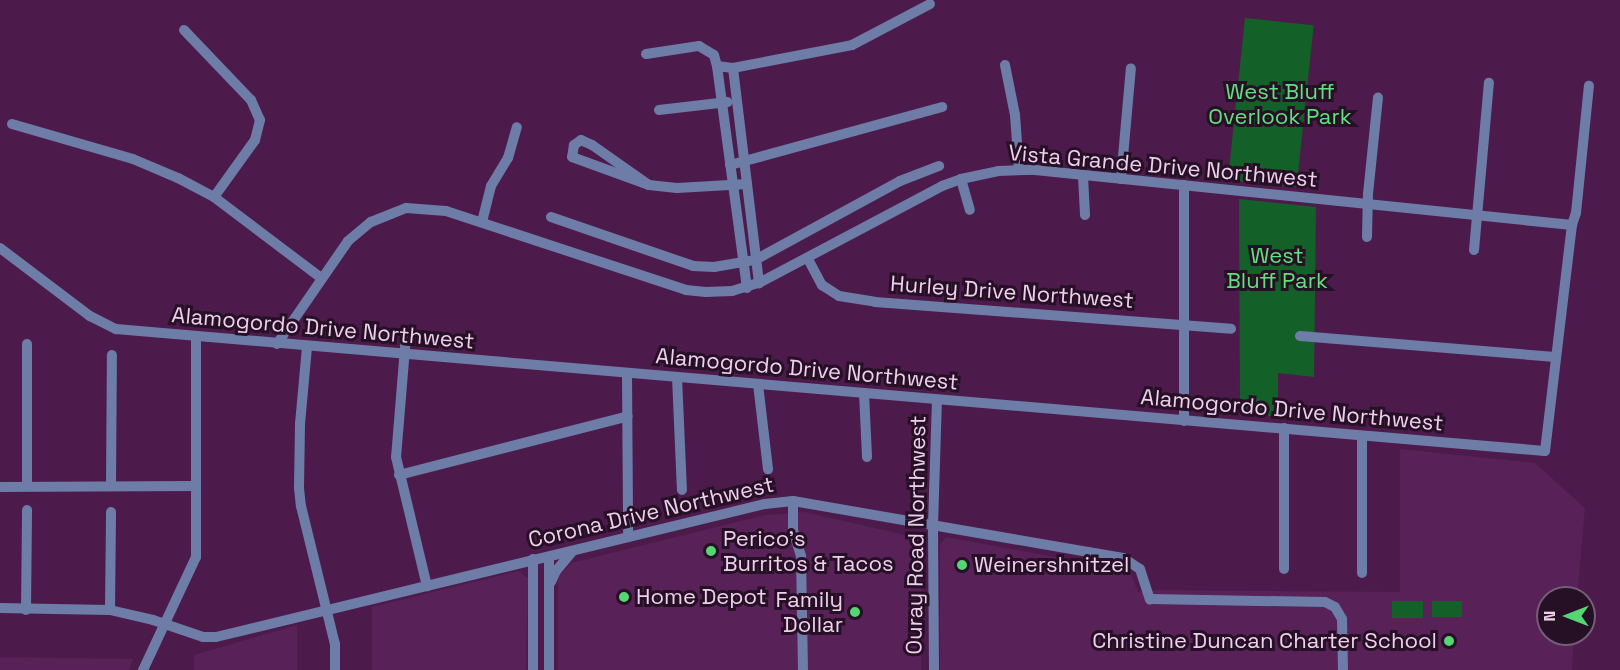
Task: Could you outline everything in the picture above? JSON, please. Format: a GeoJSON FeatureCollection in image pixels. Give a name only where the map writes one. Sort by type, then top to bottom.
{"type":"FeatureCollection","features":[{"type":"Feature","properties":{"kind":"street"},"geometry":{"type":"LineString","coordinates":[[717,66],[733,68],[852,45],[930,4]]}},
{"type":"Feature","properties":{"kind":"street"},"geometry":{"type":"LineString","coordinates":[[184,30],[251,100],[260,120],[255,140],[214,197]]}},
{"type":"Feature","properties":{"kind":"street"},"geometry":{"type":"LineString","coordinates":[[646,54],[699,46],[714,56],[747,288]]}},
{"type":"Feature","properties":{"kind":"street"},"geometry":{"type":"LineString","coordinates":[[1005,65],[1015,115],[1019,170]]}},
{"type":"Feature","properties":{"kind":"street"},"geometry":{"type":"LineString","coordinates":[[733,68],[759,283]]}},
{"type":"Feature","properties":{"kind":"street"},"geometry":{"type":"LineString","coordinates":[[1121,179],[1131,68]]}},
{"type":"Feature","properties":{"kind":"street"},"geometry":{"type":"LineString","coordinates":[[1474,250],[1489,83]]}},
{"type":"Feature","properties":{"kind":"street"},"geometry":{"type":"LineString","coordinates":[[1300,336],[1555,357],[1572,225],[1576,213],[1589,86]]}},
{"type":"Feature","properties":{"kind":"street"},"geometry":{"type":"LineString","coordinates":[[1366,237],[1378,98]]}},
{"type":"Feature","properties":{"kind":"street"},"geometry":{"type":"LineString","coordinates":[[660,110],[737,101]]}},
{"type":"Feature","properties":{"kind":"street"},"geometry":{"type":"LineString","coordinates":[[730,165],[942,107]]}},
{"type":"Feature","properties":{"kind":"street"},"geometry":{"type":"LineString","coordinates":[[12,124],[133,159],[214,197],[321,278]]}},
{"type":"Feature","properties":{"kind":"street"},"geometry":{"type":"LineString","coordinates":[[482,222],[491,186],[508,158],[518,127]]}},
{"type":"Feature","properties":{"kind":"street"},"geometry":{"type":"LineString","coordinates":[[649,185],[581,140],[574,145],[572,157],[649,185],[677,188],[747,184]]}},
{"type":"Feature","properties":{"kind":"street"},"geometry":{"type":"LineString","coordinates":[[551,218],[693,266],[706,268],[744,263],[755,260],[900,181],[939,166]]}},
{"type":"Feature","properties":{"kind":"street","name":"Vista Grande Drive Northwest"},"geometry":{"type":"LineString","coordinates":[[277,344],[321,278],[355,234],[371,222],[406,208],[434,209],[482,222],[686,290],[720,292],[747,288],[759,283],[942,186],[961,179],[998,171],[1019,170],[1121,179],[1572,225]]}},
{"type":"Feature","properties":{"kind":"street"},"geometry":{"type":"LineString","coordinates":[[1083,176],[1084,215]]}},
{"type":"Feature","properties":{"kind":"street"},"geometry":{"type":"LineString","coordinates":[[961,179],[970,210]]}},
{"type":"Feature","properties":{"kind":"street"},"geometry":{"type":"LineString","coordinates":[[1184,185],[1184,420]]}},
{"type":"Feature","properties":{"kind":"street","name":"Alamogordo Drive Northwest"},"geometry":{"type":"LineString","coordinates":[[0,248],[101,324],[116,329],[1545,451],[1555,357]]}},
{"type":"Feature","properties":{"kind":"street","name":"Hurley Drive Northwest"},"geometry":{"type":"LineString","coordinates":[[808,259],[822,285],[838,296],[898,303],[1231,329]]}},
{"type":"Feature","properties":{"kind":"street"},"geometry":{"type":"LineString","coordinates":[[142,670],[196,557],[196,336]]}},
{"type":"Feature","properties":{"kind":"street"},"geometry":{"type":"LineString","coordinates":[[406,336],[396,457],[427,586]]}},
{"type":"Feature","properties":{"kind":"street"},"geometry":{"type":"LineString","coordinates":[[27,344],[27,486]]}},
{"type":"Feature","properties":{"kind":"street"},"geometry":{"type":"LineString","coordinates":[[306,347],[300,424],[299,488],[301,506],[335,644],[335,670]]}},
{"type":"Feature","properties":{"kind":"street"},"geometry":{"type":"LineString","coordinates":[[111,486],[112,355]]}},
{"type":"Feature","properties":{"kind":"street"},"geometry":{"type":"LineString","coordinates":[[627,374],[628,537]]}},
{"type":"Feature","properties":{"kind":"street"},"geometry":{"type":"LineString","coordinates":[[677,377],[682,490]]}},
{"type":"Feature","properties":{"kind":"street"},"geometry":{"type":"LineString","coordinates":[[758,384],[768,469]]}},
{"type":"Feature","properties":{"kind":"street"},"geometry":{"type":"LineString","coordinates":[[864,393],[867,458]]}},
{"type":"Feature","properties":{"kind":"street","name":"Ouray Road Northwest"},"geometry":{"type":"LineString","coordinates":[[934,670],[933,526],[937,400]]}},
{"type":"Feature","properties":{"kind":"street"},"geometry":{"type":"LineString","coordinates":[[399,475],[628,416]]}},
{"type":"Feature","properties":{"kind":"street"},"geometry":{"type":"LineString","coordinates":[[1284,428],[1284,569]]}},
{"type":"Feature","properties":{"kind":"street"},"geometry":{"type":"LineString","coordinates":[[1362,436],[1362,573]]}},
{"type":"Feature","properties":{"kind":"street"},"geometry":{"type":"LineString","coordinates":[[0,487],[196,486]]}},
{"type":"Feature","properties":{"kind":"street"},"geometry":{"type":"LineString","coordinates":[[793,501],[794,530],[801,556],[802,670]]}},
{"type":"Feature","properties":{"kind":"street","name":"Corona Drive Northwest"},"geometry":{"type":"LineString","coordinates":[[0,608],[110,610],[203,637],[216,637],[765,504],[793,501],[1128,560],[1142,574],[1149,599],[1325,602],[1335,607],[1342,619],[1343,670]]}},
{"type":"Feature","properties":{"kind":"street"},"geometry":{"type":"LineString","coordinates":[[26,610],[27,510]]}},
{"type":"Feature","properties":{"kind":"street"},"geometry":{"type":"LineString","coordinates":[[110,610],[111,512]]}},
{"type":"Feature","properties":{"kind":"street"},"geometry":{"type":"LineString","coordinates":[[549,588],[556,571],[575,550]]}},
{"type":"Feature","properties":{"kind":"street"},"geometry":{"type":"LineString","coordinates":[[549,557],[549,670]]}},
{"type":"Feature","properties":{"kind":"street"},"geometry":{"type":"LineString","coordinates":[[533,559],[533,670]]}},
{"type":"Feature","properties":{"kind":"street"},"geometry":{"type":"LineString","coordinates":[[534,639],[548,638]]}},
{"type":"Feature","properties":{"kind":"shaded area"},"geometry":{"type":"Polygon","coordinates":[[[1400,449],[1535,463],[1585,508],[1578,586],[1536,586],[1536,646],[1573,646],[1572,670],[940,670],[940,545],[946,537],[1121,569],[1131,573],[1138,592],[1156,590],[1400,592],[1400,449]]]}},
{"type":"Feature","properties":{"kind":"shaded area"},"geometry":{"type":"Polygon","coordinates":[[[805,512],[922,539],[921,670],[558,670],[558,577],[571,563],[765,515],[805,512]]]}},
{"type":"Feature","properties":{"kind":"shaded area"},"geometry":{"type":"Polygon","coordinates":[[[518,571],[528,578],[526,670],[372,670],[372,607],[518,571]]]}},
{"type":"Feature","properties":{"kind":"shaded area"},"geometry":{"type":"Polygon","coordinates":[[[297,625],[297,670],[194,670],[194,655],[297,625]]]}},
{"type":"Feature","properties":{"kind":"shaded area"},"geometry":{"type":"Polygon","coordinates":[[[0,657],[133,659],[129,670],[0,670],[0,657]]]}},
{"type":"Feature","properties":{"kind":"green space","name":"West Bluff Overlook Park"},"geometry":{"type":"Polygon","coordinates":[[[1245,18],[1314,25],[1297,187],[1228,180],[1245,18]]]}},
{"type":"Feature","properties":{"kind":"green space","name":"West Bluff Park"},"geometry":{"type":"Polygon","coordinates":[[[1239,199],[1316,207],[1314,377],[1278,373],[1278,417],[1240,413],[1239,199]]]}},
{"type":"Feature","properties":{"kind":"green space"},"geometry":{"type":"Polygon","coordinates":[[[1392,601],[1423,601],[1423,618],[1392,618],[1392,601]]]}},
{"type":"Feature","properties":{"kind":"green space"},"geometry":{"type":"Polygon","coordinates":[[[1432,601],[1462,601],[1462,617],[1432,617],[1432,601]]]}},
{"type":"Feature","properties":{"kind":"place","name":"Perico's Burritos & Tacos"},"geometry":{"type":"Point","coordinates":[711,551]}},
{"type":"Feature","properties":{"kind":"place","name":"Weinershnitzel"},"geometry":{"type":"Point","coordinates":[962,565]}},
{"type":"Feature","properties":{"kind":"place","name":"Home Depot"},"geometry":{"type":"Point","coordinates":[624,597]}},
{"type":"Feature","properties":{"kind":"place","name":"Family Dollar"},"geometry":{"type":"Point","coordinates":[855,612]}},
{"type":"Feature","properties":{"kind":"place","name":"Christine Duncan Charter School"},"geometry":{"type":"Point","coordinates":[1449,641]}}]}
